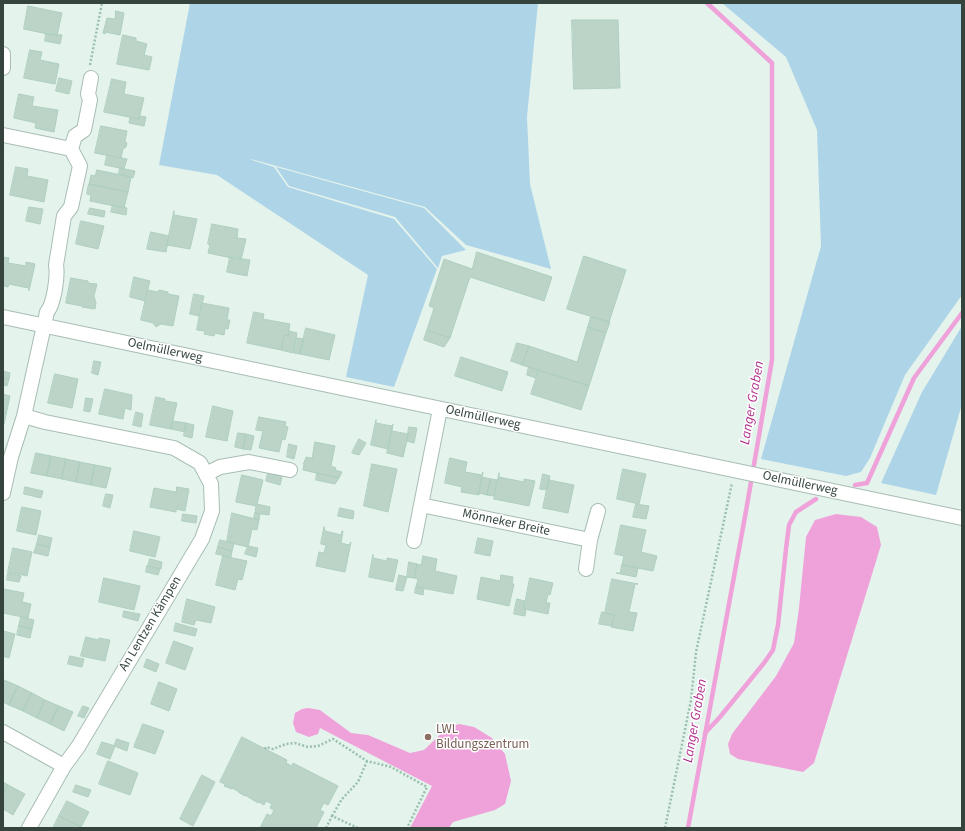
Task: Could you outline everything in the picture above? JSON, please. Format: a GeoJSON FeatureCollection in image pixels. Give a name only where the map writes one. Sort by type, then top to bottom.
{"type":"FeatureCollection","features":[{"type":"Feature","properties":{"kind":"street"},"geometry":{"type":"LineString","coordinates":[[3,54],[3,68]]}},
{"type":"Feature","properties":{"kind":"street"},"geometry":{"type":"LineString","coordinates":[[3,493],[11,457],[24,416],[47,312],[51,307],[64,216],[71,207],[80,166],[71,149],[75,136],[84,130],[90,100],[88,94],[91,78]]}},
{"type":"Feature","properties":{"kind":"street"},"geometry":{"type":"LineString","coordinates":[[3,135],[71,149]]}},
{"type":"Feature","properties":{"kind":"street","name":"Oelmüllerweg"},"geometry":{"type":"LineString","coordinates":[[3,317],[962,518]]}},
{"type":"Feature","properties":{"kind":"street"},"geometry":{"type":"LineString","coordinates":[[414,541],[440,409]]}},
{"type":"Feature","properties":{"kind":"street","name":"An Lentzen Kämpen"},"geometry":{"type":"LineString","coordinates":[[24,416],[45,422],[174,448],[200,463],[211,484],[212,511],[202,539],[78,747],[64,766],[29,828]]}},
{"type":"Feature","properties":{"kind":"street"},"geometry":{"type":"LineString","coordinates":[[206,474],[220,467],[249,462],[290,470]]}},
{"type":"Feature","properties":{"kind":"street","name":"Mönneker Breite"},"geometry":{"type":"LineString","coordinates":[[421,505],[590,540]]}},
{"type":"Feature","properties":{"kind":"street"},"geometry":{"type":"LineString","coordinates":[[586,569],[590,540],[598,511]]}},
{"type":"Feature","properties":{"kind":"street"},"geometry":{"type":"LineString","coordinates":[[3,732],[64,766]]}},
{"type":"Feature","properties":{"kind":"path"},"geometry":{"type":"LineString","coordinates":[[91,78],[89,67],[102,4]]}},
{"type":"Feature","properties":{"kind":"path"},"geometry":{"type":"LineString","coordinates":[[665,828],[691,700],[696,652],[740,471]]}},
{"type":"Feature","properties":{"kind":"path"},"geometry":{"type":"LineString","coordinates":[[265,749],[266,747],[273,749],[286,744],[295,743],[308,747],[318,746],[333,739],[367,762],[391,767],[427,787],[407,828]]}},
{"type":"Feature","properties":{"kind":"path"},"geometry":{"type":"LineString","coordinates":[[326,828],[342,799],[358,782],[367,762]]}},
{"type":"Feature","properties":{"kind":"path"},"geometry":{"type":"LineString","coordinates":[[332,816],[358,828]]}},
{"type":"Feature","properties":{"kind":"shaded area"},"geometry":{"type":"Polygon","coordinates":[[[190,3],[538,3],[527,117],[530,184],[551,269],[466,245],[425,207],[251,159],[274,167],[288,187],[394,219],[437,269],[394,387],[346,377],[368,275],[217,175],[159,165],[190,3]]]}},
{"type":"Feature","properties":{"kind":"shaded area"},"geometry":{"type":"Polygon","coordinates":[[[722,3],[962,3],[962,295],[905,375],[870,458],[861,472],[846,476],[761,459],[821,246],[817,130],[786,57],[722,3]]]}},
{"type":"Feature","properties":{"kind":"shaded area"},"geometry":{"type":"Polygon","coordinates":[[[276,167],[424,208],[466,250],[442,256],[438,268],[395,217],[289,186],[276,167]]]}},
{"type":"Feature","properties":{"kind":"shaded area"},"geometry":{"type":"Polygon","coordinates":[[[962,326],[962,404],[936,495],[881,483],[922,392],[962,326]]]}},
{"type":"Feature","properties":{"kind":"shaded area"},"geometry":{"type":"Polygon","coordinates":[[[836,514],[861,517],[877,527],[881,545],[814,763],[803,772],[738,759],[730,754],[728,744],[732,734],[776,676],[794,643],[806,537],[815,520],[836,514]]]}},
{"type":"Feature","properties":{"kind":"shaded area"},"geometry":{"type":"Polygon","coordinates":[[[308,708],[320,710],[351,733],[368,735],[410,753],[424,750],[447,728],[459,724],[474,727],[492,738],[505,754],[511,781],[505,804],[495,810],[453,822],[449,828],[410,828],[432,786],[320,728],[318,734],[309,737],[296,732],[293,723],[295,713],[302,709],[308,708]]]}},
{"type":"Feature","properties":{"kind":"building"},"geometry":{"type":"Polygon","coordinates":[[[28,6],[62,13],[57,36],[24,29],[28,6]]]}},
{"type":"Feature","properties":{"kind":"building"},"geometry":{"type":"Polygon","coordinates":[[[116,11],[124,13],[120,35],[105,32],[105,34],[103,33],[107,18],[115,19],[116,11]]]}},
{"type":"Feature","properties":{"kind":"building"},"geometry":{"type":"Polygon","coordinates":[[[572,20],[618,20],[620,88],[574,89],[572,20]]]}},
{"type":"Feature","properties":{"kind":"building"},"geometry":{"type":"Polygon","coordinates":[[[46,34],[62,35],[60,44],[45,41],[46,34]]]}},
{"type":"Feature","properties":{"kind":"building"},"geometry":{"type":"Polygon","coordinates":[[[123,35],[136,38],[136,41],[147,44],[144,55],[152,57],[149,70],[117,64],[123,35]]]}},
{"type":"Feature","properties":{"kind":"building"},"geometry":{"type":"Polygon","coordinates":[[[30,50],[42,52],[40,60],[59,64],[55,84],[24,78],[30,50]]]}},
{"type":"Feature","properties":{"kind":"building"},"geometry":{"type":"Polygon","coordinates":[[[59,78],[72,81],[69,94],[56,91],[59,78]]]}},
{"type":"Feature","properties":{"kind":"building"},"geometry":{"type":"Polygon","coordinates":[[[112,79],[126,82],[124,94],[144,98],[139,119],[104,112],[112,79]]]}},
{"type":"Feature","properties":{"kind":"building"},"geometry":{"type":"Polygon","coordinates":[[[19,94],[34,97],[32,106],[58,110],[54,132],[35,128],[36,123],[14,118],[19,94]]]}},
{"type":"Feature","properties":{"kind":"building"},"geometry":{"type":"Polygon","coordinates":[[[140,116],[146,117],[144,126],[129,123],[130,117],[139,119],[140,116]]]}},
{"type":"Feature","properties":{"kind":"building"},"geometry":{"type":"Polygon","coordinates":[[[101,126],[127,131],[125,141],[127,143],[126,147],[123,149],[121,158],[95,153],[101,126]]]}},
{"type":"Feature","properties":{"kind":"building"},"geometry":{"type":"Polygon","coordinates":[[[107,155],[127,159],[124,169],[105,165],[107,155]]]}},
{"type":"Feature","properties":{"kind":"building"},"geometry":{"type":"Polygon","coordinates":[[[16,167],[28,169],[27,176],[48,180],[44,202],[10,195],[16,167]]]}},
{"type":"Feature","properties":{"kind":"building"},"geometry":{"type":"Polygon","coordinates":[[[120,168],[135,171],[133,178],[119,174],[120,168]]]}},
{"type":"Feature","properties":{"kind":"building"},"geometry":{"type":"Polygon","coordinates":[[[97,170],[131,177],[128,192],[89,184],[91,175],[95,176],[97,170]]]}},
{"type":"Feature","properties":{"kind":"building"},"geometry":{"type":"Polygon","coordinates":[[[89,184],[128,192],[124,208],[90,201],[91,195],[87,194],[89,184]]]}},
{"type":"Feature","properties":{"kind":"building"},"geometry":{"type":"Polygon","coordinates":[[[113,205],[127,208],[126,215],[111,212],[113,205]]]}},
{"type":"Feature","properties":{"kind":"building"},"geometry":{"type":"Polygon","coordinates":[[[29,207],[43,209],[40,224],[26,221],[29,207]]]}},
{"type":"Feature","properties":{"kind":"building"},"geometry":{"type":"Polygon","coordinates":[[[90,208],[105,211],[104,217],[88,214],[90,208]]]}},
{"type":"Feature","properties":{"kind":"building"},"geometry":{"type":"Polygon","coordinates":[[[174,211],[174,215],[197,219],[190,249],[167,245],[174,211]]]}},
{"type":"Feature","properties":{"kind":"building"},"geometry":{"type":"Polygon","coordinates":[[[81,221],[104,226],[98,249],[76,244],[81,221]]]}},
{"type":"Feature","properties":{"kind":"building"},"geometry":{"type":"Polygon","coordinates":[[[212,224],[238,229],[237,238],[246,239],[241,260],[208,253],[210,245],[208,244],[212,224]]]}},
{"type":"Feature","properties":{"kind":"building"},"geometry":{"type":"Polygon","coordinates":[[[151,232],[169,236],[166,252],[147,249],[151,232]]]}},
{"type":"Feature","properties":{"kind":"building"},"geometry":{"type":"Polygon","coordinates":[[[477,252],[552,277],[544,301],[470,277],[450,338],[427,330],[434,308],[429,306],[444,259],[472,269],[477,252]]]}},
{"type":"Feature","properties":{"kind":"building"},"geometry":{"type":"Polygon","coordinates":[[[584,256],[626,270],[609,322],[567,309],[584,256]]]}},
{"type":"Feature","properties":{"kind":"building"},"geometry":{"type":"Polygon","coordinates":[[[3,257],[9,258],[8,263],[26,266],[26,262],[35,264],[29,291],[29,288],[9,284],[8,287],[3,286],[3,257]]]}},
{"type":"Feature","properties":{"kind":"building"},"geometry":{"type":"Polygon","coordinates":[[[230,257],[250,260],[247,276],[227,272],[230,257]]]}},
{"type":"Feature","properties":{"kind":"building"},"geometry":{"type":"Polygon","coordinates":[[[134,277],[150,281],[145,301],[130,297],[134,277]]]}},
{"type":"Feature","properties":{"kind":"building"},"geometry":{"type":"Polygon","coordinates":[[[71,278],[97,284],[94,296],[96,303],[95,309],[66,303],[71,278]]]}},
{"type":"Feature","properties":{"kind":"building"},"geometry":{"type":"Polygon","coordinates":[[[148,290],[158,292],[159,290],[168,292],[168,294],[179,296],[173,326],[161,324],[156,327],[153,323],[141,320],[148,290]]]}},
{"type":"Feature","properties":{"kind":"building"},"geometry":{"type":"Polygon","coordinates":[[[194,294],[204,296],[199,316],[190,314],[194,294]]]}},
{"type":"Feature","properties":{"kind":"building"},"geometry":{"type":"Polygon","coordinates":[[[202,303],[229,308],[227,320],[230,320],[228,329],[225,328],[224,335],[215,333],[214,336],[204,334],[205,331],[197,330],[202,303]]]}},
{"type":"Feature","properties":{"kind":"building"},"geometry":{"type":"Polygon","coordinates":[[[254,312],[264,314],[263,319],[290,324],[288,336],[284,335],[281,350],[247,343],[254,312]]]}},
{"type":"Feature","properties":{"kind":"building"},"geometry":{"type":"Polygon","coordinates":[[[591,317],[610,322],[606,333],[588,327],[591,317]]]}},
{"type":"Feature","properties":{"kind":"building"},"geometry":{"type":"Polygon","coordinates":[[[588,327],[606,333],[589,386],[522,365],[529,346],[577,362],[588,327]]]}},
{"type":"Feature","properties":{"kind":"building"},"geometry":{"type":"Polygon","coordinates":[[[306,328],[335,335],[329,360],[300,354],[306,328]]]}},
{"type":"Feature","properties":{"kind":"building"},"geometry":{"type":"Polygon","coordinates":[[[427,330],[450,338],[444,347],[424,340],[427,330]]]}},
{"type":"Feature","properties":{"kind":"building"},"geometry":{"type":"Polygon","coordinates":[[[289,331],[297,333],[293,353],[281,350],[284,335],[288,336],[289,331]]]}},
{"type":"Feature","properties":{"kind":"building"},"geometry":{"type":"Polygon","coordinates":[[[297,338],[304,339],[300,354],[294,353],[297,338]]]}},
{"type":"Feature","properties":{"kind":"building"},"geometry":{"type":"Polygon","coordinates":[[[517,343],[529,346],[522,365],[511,361],[517,343]]]}},
{"type":"Feature","properties":{"kind":"building"},"geometry":{"type":"Polygon","coordinates":[[[461,357],[508,372],[502,391],[455,376],[461,357]]]}},
{"type":"Feature","properties":{"kind":"building"},"geometry":{"type":"Polygon","coordinates":[[[94,361],[101,362],[98,375],[92,373],[94,361]]]}},
{"type":"Feature","properties":{"kind":"building"},"geometry":{"type":"Polygon","coordinates":[[[529,367],[539,370],[536,378],[527,375],[529,367]]]}},
{"type":"Feature","properties":{"kind":"building"},"geometry":{"type":"Polygon","coordinates":[[[539,370],[589,386],[581,410],[531,394],[539,370]]]}},
{"type":"Feature","properties":{"kind":"building"},"geometry":{"type":"Polygon","coordinates":[[[3,371],[10,373],[9,379],[3,378],[3,371]]]}},
{"type":"Feature","properties":{"kind":"building"},"geometry":{"type":"Polygon","coordinates":[[[55,374],[78,379],[72,408],[48,403],[55,374]]]}},
{"type":"Feature","properties":{"kind":"building"},"geometry":{"type":"Polygon","coordinates":[[[3,378],[9,379],[7,386],[3,385],[3,378]]]}},
{"type":"Feature","properties":{"kind":"building"},"geometry":{"type":"Polygon","coordinates":[[[105,389],[132,395],[131,410],[125,408],[123,419],[99,414],[105,389]]]}},
{"type":"Feature","properties":{"kind":"building"},"geometry":{"type":"Polygon","coordinates":[[[3,394],[10,396],[4,424],[3,424],[3,394]]]}},
{"type":"Feature","properties":{"kind":"building"},"geometry":{"type":"Polygon","coordinates":[[[156,397],[165,399],[165,401],[177,403],[171,429],[150,425],[156,397]]]}},
{"type":"Feature","properties":{"kind":"building"},"geometry":{"type":"Polygon","coordinates":[[[86,398],[93,399],[90,412],[84,411],[86,398]]]}},
{"type":"Feature","properties":{"kind":"building"},"geometry":{"type":"Polygon","coordinates":[[[213,406],[233,411],[227,441],[206,437],[213,406]]]}},
{"type":"Feature","properties":{"kind":"building"},"geometry":{"type":"Polygon","coordinates":[[[136,412],[143,414],[141,427],[133,425],[136,412]]]}},
{"type":"Feature","properties":{"kind":"building"},"geometry":{"type":"Polygon","coordinates":[[[259,417],[286,422],[285,426],[288,427],[285,440],[282,439],[279,452],[259,448],[263,431],[256,430],[259,417]]]}},
{"type":"Feature","properties":{"kind":"building"},"geometry":{"type":"Polygon","coordinates":[[[376,420],[376,423],[392,426],[393,424],[388,449],[371,445],[376,420]]]}},
{"type":"Feature","properties":{"kind":"building"},"geometry":{"type":"Polygon","coordinates":[[[173,421],[186,423],[185,432],[171,429],[173,421]]]}},
{"type":"Feature","properties":{"kind":"building"},"geometry":{"type":"Polygon","coordinates":[[[186,423],[194,425],[192,438],[184,436],[186,423]]]}},
{"type":"Feature","properties":{"kind":"building"},"geometry":{"type":"Polygon","coordinates":[[[409,427],[417,428],[414,443],[407,441],[409,427]]]}},
{"type":"Feature","properties":{"kind":"building"},"geometry":{"type":"Polygon","coordinates":[[[392,428],[392,431],[408,434],[409,432],[403,457],[387,453],[392,428]]]}},
{"type":"Feature","properties":{"kind":"building"},"geometry":{"type":"Polygon","coordinates":[[[238,433],[246,434],[243,449],[235,447],[238,433]]]}},
{"type":"Feature","properties":{"kind":"building"},"geometry":{"type":"Polygon","coordinates":[[[246,434],[254,436],[251,450],[243,449],[246,434]]]}},
{"type":"Feature","properties":{"kind":"building"},"geometry":{"type":"Polygon","coordinates":[[[359,439],[366,443],[359,455],[352,453],[359,439]]]}},
{"type":"Feature","properties":{"kind":"building"},"geometry":{"type":"Polygon","coordinates":[[[315,442],[335,446],[331,466],[336,468],[335,470],[342,472],[339,478],[303,470],[303,463],[306,457],[312,458],[315,442]]]}},
{"type":"Feature","properties":{"kind":"building"},"geometry":{"type":"Polygon","coordinates":[[[289,444],[297,446],[294,459],[287,457],[289,444]]]}},
{"type":"Feature","properties":{"kind":"building"},"geometry":{"type":"Polygon","coordinates":[[[36,453],[51,456],[47,476],[31,473],[36,453]]]}},
{"type":"Feature","properties":{"kind":"building"},"geometry":{"type":"Polygon","coordinates":[[[51,456],[66,459],[62,479],[47,476],[51,456]]]}},
{"type":"Feature","properties":{"kind":"building"},"geometry":{"type":"Polygon","coordinates":[[[450,458],[467,462],[465,472],[482,475],[483,472],[479,495],[461,492],[462,487],[445,483],[450,458]]]}},
{"type":"Feature","properties":{"kind":"building"},"geometry":{"type":"Polygon","coordinates":[[[66,459],[80,462],[76,482],[62,479],[66,459]]]}},
{"type":"Feature","properties":{"kind":"building"},"geometry":{"type":"Polygon","coordinates":[[[80,462],[95,465],[91,485],[76,482],[80,462]]]}},
{"type":"Feature","properties":{"kind":"building"},"geometry":{"type":"Polygon","coordinates":[[[372,464],[397,469],[388,512],[364,506],[372,464]]]}},
{"type":"Feature","properties":{"kind":"building"},"geometry":{"type":"Polygon","coordinates":[[[95,465],[111,468],[106,488],[91,485],[95,465]]]}},
{"type":"Feature","properties":{"kind":"building"},"geometry":{"type":"Polygon","coordinates":[[[623,469],[646,474],[639,504],[617,499],[623,469]]]}},
{"type":"Feature","properties":{"kind":"building"},"geometry":{"type":"Polygon","coordinates":[[[268,473],[282,477],[280,485],[266,481],[268,473]]]}},
{"type":"Feature","properties":{"kind":"building"},"geometry":{"type":"Polygon","coordinates":[[[317,473],[339,478],[335,484],[316,480],[317,473]]]}},
{"type":"Feature","properties":{"kind":"building"},"geometry":{"type":"Polygon","coordinates":[[[499,473],[499,477],[524,482],[524,479],[535,481],[529,506],[494,499],[499,473]]]}},
{"type":"Feature","properties":{"kind":"building"},"geometry":{"type":"Polygon","coordinates":[[[543,474],[550,476],[547,490],[540,489],[543,474]]]}},
{"type":"Feature","properties":{"kind":"building"},"geometry":{"type":"Polygon","coordinates":[[[242,475],[263,480],[257,504],[270,507],[269,515],[255,513],[256,506],[236,502],[242,475]]]}},
{"type":"Feature","properties":{"kind":"building"},"geometry":{"type":"Polygon","coordinates":[[[482,477],[491,479],[487,495],[479,493],[482,477]]]}},
{"type":"Feature","properties":{"kind":"building"},"geometry":{"type":"Polygon","coordinates":[[[491,479],[497,480],[494,496],[487,495],[491,479]]]}},
{"type":"Feature","properties":{"kind":"building"},"geometry":{"type":"Polygon","coordinates":[[[549,480],[574,485],[568,513],[543,508],[549,480]]]}},
{"type":"Feature","properties":{"kind":"building"},"geometry":{"type":"Polygon","coordinates":[[[25,487],[43,491],[41,498],[24,494],[25,487]]]}},
{"type":"Feature","properties":{"kind":"building"},"geometry":{"type":"Polygon","coordinates":[[[177,487],[189,489],[185,511],[176,509],[176,512],[150,507],[154,488],[176,492],[177,487]]]}},
{"type":"Feature","properties":{"kind":"building"},"geometry":{"type":"Polygon","coordinates":[[[106,494],[113,495],[110,508],[103,506],[106,494]]]}},
{"type":"Feature","properties":{"kind":"building"},"geometry":{"type":"Polygon","coordinates":[[[636,504],[649,506],[646,519],[633,517],[636,504]]]}},
{"type":"Feature","properties":{"kind":"building"},"geometry":{"type":"Polygon","coordinates":[[[22,507],[41,511],[36,535],[17,531],[22,507]]]}},
{"type":"Feature","properties":{"kind":"building"},"geometry":{"type":"Polygon","coordinates":[[[340,508],[354,511],[353,519],[338,516],[340,508]]]}},
{"type":"Feature","properties":{"kind":"building"},"geometry":{"type":"Polygon","coordinates":[[[232,513],[259,520],[257,530],[252,529],[248,547],[227,542],[232,513]]]}},
{"type":"Feature","properties":{"kind":"building"},"geometry":{"type":"Polygon","coordinates":[[[255,513],[260,514],[259,520],[254,518],[255,513]]]}},
{"type":"Feature","properties":{"kind":"building"},"geometry":{"type":"Polygon","coordinates":[[[183,514],[197,516],[196,523],[182,521],[183,514]]]}},
{"type":"Feature","properties":{"kind":"building"},"geometry":{"type":"Polygon","coordinates":[[[621,525],[646,530],[641,552],[657,556],[653,571],[622,565],[624,556],[615,554],[621,525]]]}},
{"type":"Feature","properties":{"kind":"building"},"geometry":{"type":"Polygon","coordinates":[[[324,527],[325,531],[341,535],[343,531],[341,543],[349,545],[351,542],[345,572],[316,566],[319,552],[324,553],[326,545],[321,544],[324,527]]]}},
{"type":"Feature","properties":{"kind":"building"},"geometry":{"type":"Polygon","coordinates":[[[134,531],[160,537],[155,557],[130,551],[134,531]]]}},
{"type":"Feature","properties":{"kind":"building"},"geometry":{"type":"Polygon","coordinates":[[[39,535],[52,538],[50,547],[37,544],[39,535]]]}},
{"type":"Feature","properties":{"kind":"building"},"geometry":{"type":"Polygon","coordinates":[[[478,538],[493,541],[490,556],[475,553],[478,538]]]}},
{"type":"Feature","properties":{"kind":"building"},"geometry":{"type":"Polygon","coordinates":[[[220,540],[234,543],[232,551],[218,547],[220,540]]]}},
{"type":"Feature","properties":{"kind":"building"},"geometry":{"type":"Polygon","coordinates":[[[37,544],[50,547],[48,556],[34,553],[37,544]]]}},
{"type":"Feature","properties":{"kind":"building"},"geometry":{"type":"Polygon","coordinates":[[[248,546],[258,548],[256,557],[245,554],[248,546]]]}},
{"type":"Feature","properties":{"kind":"building"},"geometry":{"type":"Polygon","coordinates":[[[218,547],[232,551],[231,557],[216,554],[218,547]]]}},
{"type":"Feature","properties":{"kind":"building"},"geometry":{"type":"Polygon","coordinates":[[[13,548],[32,552],[27,576],[8,572],[13,548]]]}},
{"type":"Feature","properties":{"kind":"building"},"geometry":{"type":"Polygon","coordinates":[[[373,555],[373,558],[387,561],[387,558],[398,560],[393,582],[369,577],[373,555]]]}},
{"type":"Feature","properties":{"kind":"building"},"geometry":{"type":"Polygon","coordinates":[[[223,556],[247,561],[242,580],[238,579],[235,590],[216,585],[223,556]]]}},
{"type":"Feature","properties":{"kind":"building"},"geometry":{"type":"Polygon","coordinates":[[[423,556],[437,559],[435,571],[457,576],[453,594],[416,587],[418,579],[414,578],[417,564],[421,565],[423,556]]]}},
{"type":"Feature","properties":{"kind":"building"},"geometry":{"type":"Polygon","coordinates":[[[150,559],[162,562],[161,569],[148,566],[150,559]]]}},
{"type":"Feature","properties":{"kind":"building"},"geometry":{"type":"Polygon","coordinates":[[[409,562],[417,564],[414,578],[407,577],[409,562]]]}},
{"type":"Feature","properties":{"kind":"building"},"geometry":{"type":"Polygon","coordinates":[[[622,565],[638,568],[636,577],[616,573],[620,573],[622,565]]]}},
{"type":"Feature","properties":{"kind":"building"},"geometry":{"type":"Polygon","coordinates":[[[147,566],[160,569],[158,575],[146,572],[147,566]]]}},
{"type":"Feature","properties":{"kind":"building"},"geometry":{"type":"Polygon","coordinates":[[[8,573],[21,576],[19,582],[7,580],[8,573]]]}},
{"type":"Feature","properties":{"kind":"building"},"geometry":{"type":"Polygon","coordinates":[[[399,575],[407,577],[403,591],[396,590],[399,575]]]}},
{"type":"Feature","properties":{"kind":"building"},"geometry":{"type":"Polygon","coordinates":[[[501,575],[513,577],[512,584],[514,584],[509,606],[477,599],[481,577],[500,581],[501,575]]]}},
{"type":"Feature","properties":{"kind":"building"},"geometry":{"type":"Polygon","coordinates":[[[104,578],[140,586],[134,610],[99,602],[104,578]]]}},
{"type":"Feature","properties":{"kind":"building"},"geometry":{"type":"Polygon","coordinates":[[[530,578],[553,583],[546,603],[550,603],[548,614],[524,609],[530,578]]]}},
{"type":"Feature","properties":{"kind":"building"},"geometry":{"type":"Polygon","coordinates":[[[612,579],[638,584],[635,584],[629,612],[637,613],[633,631],[611,627],[614,615],[605,613],[612,579]]]}},
{"type":"Feature","properties":{"kind":"building"},"geometry":{"type":"Polygon","coordinates":[[[416,587],[424,588],[423,595],[415,593],[416,587]]]}},
{"type":"Feature","properties":{"kind":"building"},"geometry":{"type":"Polygon","coordinates":[[[4,589],[24,593],[22,602],[31,604],[28,618],[3,613],[4,589]]]}},
{"type":"Feature","properties":{"kind":"building"},"geometry":{"type":"Polygon","coordinates":[[[187,599],[215,607],[211,623],[196,620],[194,625],[182,622],[187,599]]]}},
{"type":"Feature","properties":{"kind":"building"},"geometry":{"type":"Polygon","coordinates":[[[517,599],[525,601],[525,616],[514,614],[517,599]]]}},
{"type":"Feature","properties":{"kind":"building"},"geometry":{"type":"Polygon","coordinates":[[[124,611],[140,614],[138,621],[123,617],[124,611]]]}},
{"type":"Feature","properties":{"kind":"building"},"geometry":{"type":"Polygon","coordinates":[[[602,612],[614,615],[612,626],[599,624],[602,612]]]}},
{"type":"Feature","properties":{"kind":"building"},"geometry":{"type":"Polygon","coordinates":[[[21,617],[34,620],[32,629],[19,626],[21,617]]]}},
{"type":"Feature","properties":{"kind":"building"},"geometry":{"type":"Polygon","coordinates":[[[176,623],[197,629],[195,636],[174,631],[176,623]]]}},
{"type":"Feature","properties":{"kind":"building"},"geometry":{"type":"Polygon","coordinates":[[[19,626],[32,629],[30,638],[17,635],[19,626]]]}},
{"type":"Feature","properties":{"kind":"building"},"geometry":{"type":"Polygon","coordinates":[[[3,631],[15,634],[9,658],[3,656],[3,631]]]}},
{"type":"Feature","properties":{"kind":"building"},"geometry":{"type":"Polygon","coordinates":[[[86,637],[98,640],[99,638],[110,640],[105,661],[81,656],[86,637]]]}},
{"type":"Feature","properties":{"kind":"building"},"geometry":{"type":"Polygon","coordinates":[[[174,641],[193,648],[185,670],[166,663],[174,641]]]}},
{"type":"Feature","properties":{"kind":"building"},"geometry":{"type":"Polygon","coordinates":[[[70,656],[84,659],[82,667],[68,664],[70,656]]]}},
{"type":"Feature","properties":{"kind":"building"},"geometry":{"type":"Polygon","coordinates":[[[147,659],[159,664],[156,672],[144,667],[147,659]]]}},
{"type":"Feature","properties":{"kind":"building"},"geometry":{"type":"Polygon","coordinates":[[[4,680],[18,686],[9,705],[3,702],[4,680]]]}},
{"type":"Feature","properties":{"kind":"building"},"geometry":{"type":"Polygon","coordinates":[[[159,682],[177,689],[169,711],[151,704],[159,682]]]}},
{"type":"Feature","properties":{"kind":"building"},"geometry":{"type":"Polygon","coordinates":[[[18,686],[32,693],[23,711],[9,705],[18,686]]]}},
{"type":"Feature","properties":{"kind":"building"},"geometry":{"type":"Polygon","coordinates":[[[32,693],[45,700],[37,718],[23,711],[32,693]]]}},
{"type":"Feature","properties":{"kind":"building"},"geometry":{"type":"Polygon","coordinates":[[[45,700],[59,706],[50,724],[37,718],[45,700]]]}},
{"type":"Feature","properties":{"kind":"building"},"geometry":{"type":"Polygon","coordinates":[[[59,706],[73,712],[64,731],[50,724],[59,706]]]}},
{"type":"Feature","properties":{"kind":"building"},"geometry":{"type":"Polygon","coordinates":[[[83,706],[89,708],[84,718],[78,716],[83,706]]]}},
{"type":"Feature","properties":{"kind":"building"},"geometry":{"type":"Polygon","coordinates":[[[143,724],[164,731],[155,754],[134,747],[143,724]]]}},
{"type":"Feature","properties":{"kind":"building"},"geometry":{"type":"Polygon","coordinates":[[[242,737],[287,760],[286,763],[292,766],[293,763],[338,786],[328,805],[324,803],[320,810],[324,812],[316,828],[260,828],[267,814],[271,816],[274,810],[270,808],[272,804],[266,801],[264,805],[259,802],[258,803],[232,788],[224,786],[225,784],[220,782],[242,737]]]}},
{"type":"Feature","properties":{"kind":"building"},"geometry":{"type":"Polygon","coordinates":[[[117,739],[129,743],[127,751],[114,746],[117,739]]]}},
{"type":"Feature","properties":{"kind":"building"},"geometry":{"type":"Polygon","coordinates":[[[102,742],[115,746],[110,759],[97,754],[102,742]]]}},
{"type":"Feature","properties":{"kind":"building"},"geometry":{"type":"Polygon","coordinates":[[[108,761],[138,773],[130,795],[99,784],[108,761]]]}},
{"type":"Feature","properties":{"kind":"building"},"geometry":{"type":"Polygon","coordinates":[[[202,775],[215,782],[193,826],[180,819],[202,775]]]}},
{"type":"Feature","properties":{"kind":"building"},"geometry":{"type":"Polygon","coordinates":[[[3,782],[8,785],[3,794],[3,782]]]}},
{"type":"Feature","properties":{"kind":"building"},"geometry":{"type":"Polygon","coordinates":[[[8,785],[25,794],[13,815],[3,809],[3,794],[8,785]]]}},
{"type":"Feature","properties":{"kind":"building"},"geometry":{"type":"Polygon","coordinates":[[[76,785],[91,790],[88,797],[73,792],[76,785]]]}},
{"type":"Feature","properties":{"kind":"building"},"geometry":{"type":"Polygon","coordinates":[[[67,801],[89,812],[81,827],[59,816],[67,801]]]}},
{"type":"Feature","properties":{"kind":"building"},"geometry":{"type":"Polygon","coordinates":[[[59,816],[81,827],[53,828],[59,816]]]}},
{"type":"Feature","properties":{"kind":"waterway","name":"Langer Graben"},"geometry":{"type":"LineString","coordinates":[[688,828],[772,360],[772,63],[707,3]]}},
{"type":"Feature","properties":{"kind":"waterway"},"geometry":{"type":"LineString","coordinates":[[855,485],[867,483],[914,378],[962,313]]}},
{"type":"Feature","properties":{"kind":"waterway"},"geometry":{"type":"LineString","coordinates":[[705,733],[720,717],[773,650],[778,625],[789,525],[796,512],[816,499]]}},
{"type":"Feature","properties":{"kind":"place","name":"LWL Bildungszentrum"},"geometry":{"type":"Point","coordinates":[428,737]}}]}
